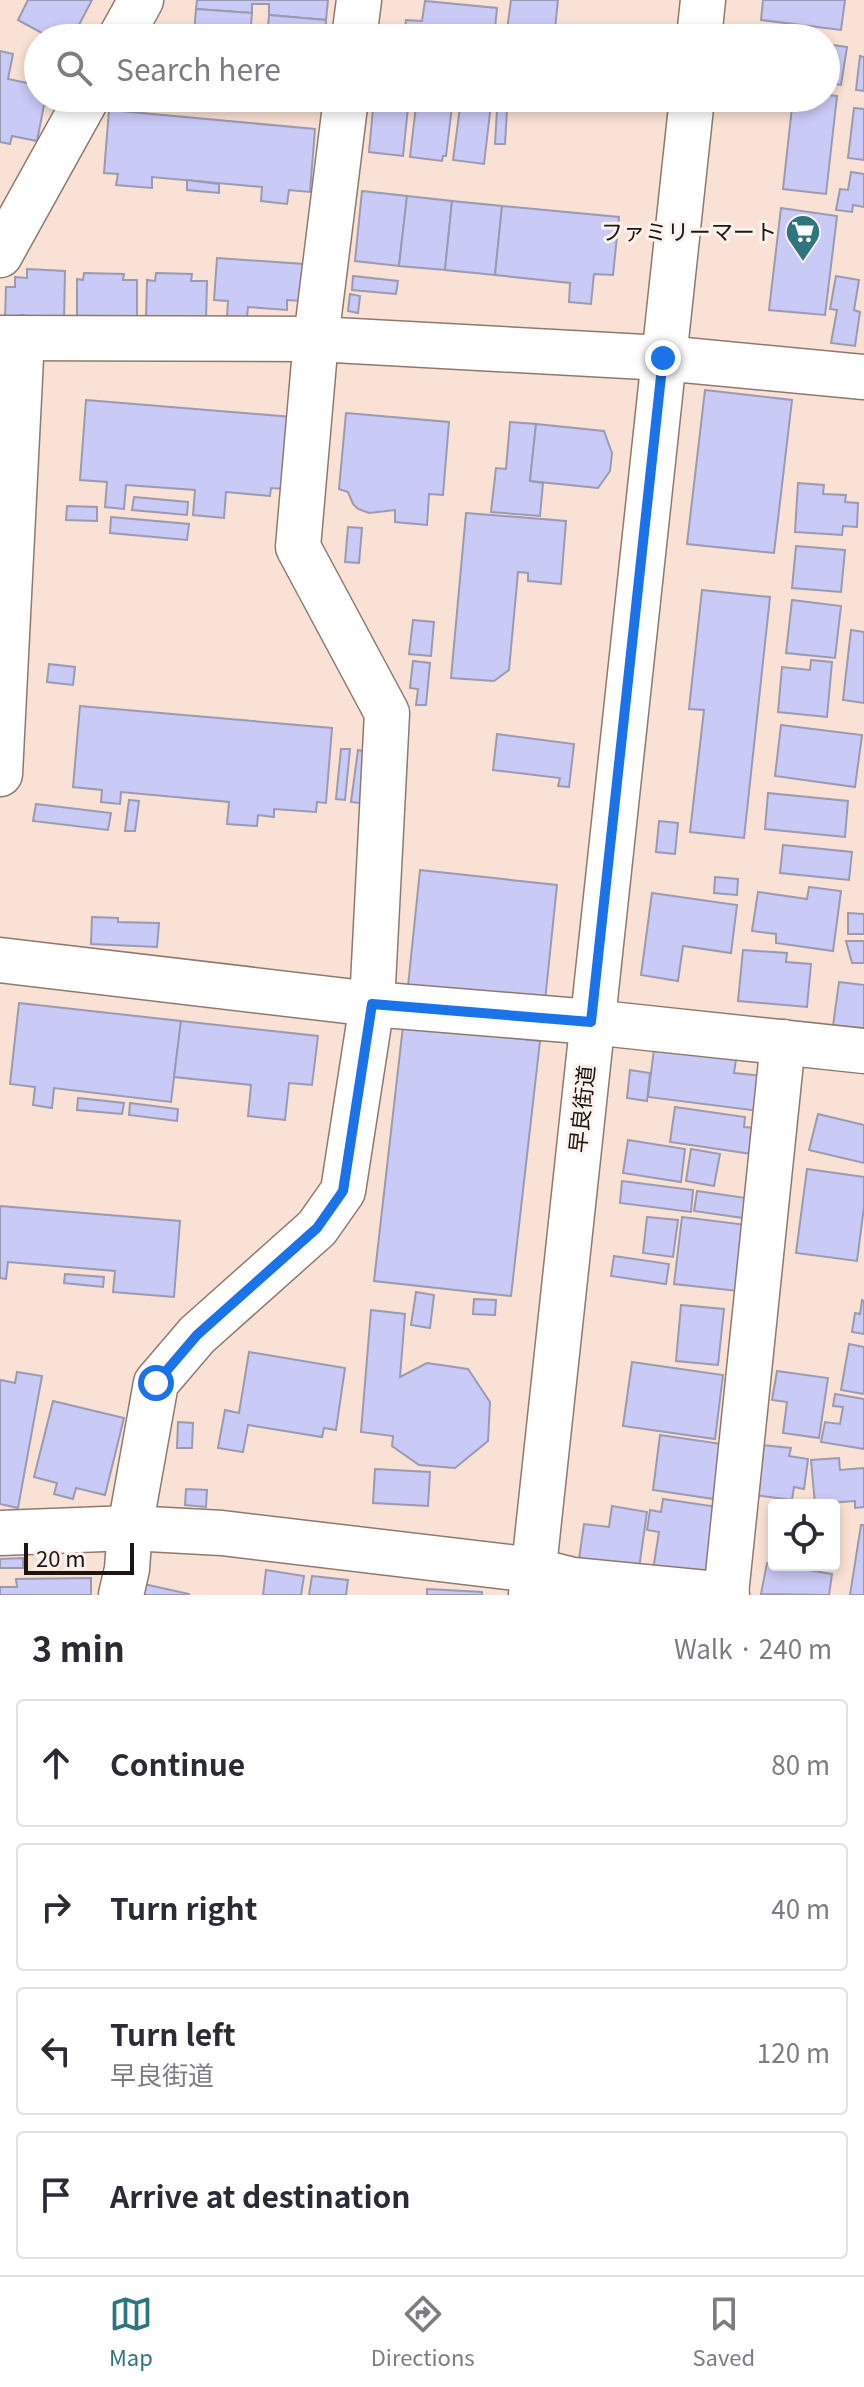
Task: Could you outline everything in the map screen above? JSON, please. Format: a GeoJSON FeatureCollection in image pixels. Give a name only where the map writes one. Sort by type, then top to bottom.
{"type":"FeatureCollection","features":[{"type":"Feature","properties":{"kind":"street"},"geometry":{"type":"LineString","coordinates":[[128,24],[141,0]]}},
{"type":"Feature","properties":{"kind":"street"},"geometry":{"type":"LineString","coordinates":[[356,24],[359,0]]}},
{"type":"Feature","properties":{"kind":"street"},"geometry":{"type":"LineString","coordinates":[[700,24],[703,0]]}},
{"type":"Feature","properties":{"kind":"street"},"geometry":{"type":"LineString","coordinates":[[0,255],[79,112]]}},
{"type":"Feature","properties":{"kind":"street"},"geometry":{"type":"LineString","coordinates":[[121,1595],[156,1383],[197,1335],[317,1228],[343,1191],[372,1004],[387,713],[298,547],[316,339],[344,112]]}},
{"type":"Feature","properties":{"kind":"street","name":"早良街道"},"geometry":{"type":"LineString","coordinates":[[532,1583],[690,112]]}},
{"type":"Feature","properties":{"kind":"street"},"geometry":{"type":"LineString","coordinates":[[0,774],[11,338],[316,339],[663,358],[864,377]]}},
{"type":"Feature","properties":{"kind":"street"},"geometry":{"type":"LineString","coordinates":[[0,960],[372,1004],[591,1022],[864,1051]]}},
{"type":"Feature","properties":{"kind":"street"},"geometry":{"type":"LineString","coordinates":[[0,1533],[130,1528],[222,1533],[532,1583],[573,1580],[727,1594],[783,1042]]}},
{"type":"Feature","properties":{"kind":"building"},"geometry":{"type":"Polygon","coordinates":[[[28,0],[92,0],[79,24],[25,24],[18,20],[28,0]]]}},
{"type":"Feature","properties":{"kind":"building"},"geometry":{"type":"Polygon","coordinates":[[[197,0],[328,0],[326,20],[269,15],[269,4],[252,4],[252,13],[196,9],[197,0]]]}},
{"type":"Feature","properties":{"kind":"building"},"geometry":{"type":"Polygon","coordinates":[[[511,0],[558,0],[555,24],[508,24],[511,0]]]}},
{"type":"Feature","properties":{"kind":"building"},"geometry":{"type":"Polygon","coordinates":[[[763,0],[845,0],[841,30],[840,24],[761,20],[763,0]]]}},
{"type":"Feature","properties":{"kind":"building"},"geometry":{"type":"Polygon","coordinates":[[[425,1],[497,8],[495,24],[406,24],[406,20],[422,21],[425,1]]]}},
{"type":"Feature","properties":{"kind":"building"},"geometry":{"type":"Polygon","coordinates":[[[196,9],[252,13],[251,24],[195,24],[196,9]]]}},
{"type":"Feature","properties":{"kind":"building"},"geometry":{"type":"Polygon","coordinates":[[[269,15],[326,20],[326,24],[268,24],[269,15]]]}},
{"type":"Feature","properties":{"kind":"building"},"geometry":{"type":"Polygon","coordinates":[[[840,46],[847,47],[840,85],[840,46]]]}},
{"type":"Feature","properties":{"kind":"building"},"geometry":{"type":"Polygon","coordinates":[[[0,51],[13,54],[8,79],[24,82],[24,112],[43,112],[37,141],[12,136],[10,144],[0,142],[0,51]]]}},
{"type":"Feature","properties":{"kind":"building"},"geometry":{"type":"Polygon","coordinates":[[[860,56],[864,57],[864,91],[856,90],[860,56]]]}},
{"type":"Feature","properties":{"kind":"building"},"geometry":{"type":"Polygon","coordinates":[[[854,108],[864,109],[864,160],[848,158],[854,108]]]}},
{"type":"Feature","properties":{"kind":"building"},"geometry":{"type":"Polygon","coordinates":[[[109,112],[315,129],[310,192],[289,190],[287,204],[261,201],[262,187],[152,177],[152,188],[116,185],[118,174],[104,173],[109,112]]]}},
{"type":"Feature","properties":{"kind":"building"},"geometry":{"type":"Polygon","coordinates":[[[373,112],[408,112],[403,156],[369,152],[373,112]]]}},
{"type":"Feature","properties":{"kind":"building"},"geometry":{"type":"Polygon","coordinates":[[[415,112],[451,112],[446,156],[442,161],[410,157],[415,112]]]}},
{"type":"Feature","properties":{"kind":"building"},"geometry":{"type":"Polygon","coordinates":[[[459,112],[490,112],[484,164],[453,160],[459,112]]]}},
{"type":"Feature","properties":{"kind":"building"},"geometry":{"type":"Polygon","coordinates":[[[497,112],[507,112],[505,144],[495,144],[497,112]]]}},
{"type":"Feature","properties":{"kind":"building"},"geometry":{"type":"Polygon","coordinates":[[[791,112],[835,112],[826,194],[783,189],[791,112]]]}},
{"type":"Feature","properties":{"kind":"building"},"geometry":{"type":"Polygon","coordinates":[[[851,172],[864,174],[864,207],[853,205],[852,212],[836,210],[840,189],[848,190],[851,172]]]}},
{"type":"Feature","properties":{"kind":"building"},"geometry":{"type":"Polygon","coordinates":[[[187,180],[219,184],[219,193],[187,190],[187,180]]]}},
{"type":"Feature","properties":{"kind":"building"},"geometry":{"type":"Polygon","coordinates":[[[362,191],[407,196],[399,266],[355,261],[362,191]]]}},
{"type":"Feature","properties":{"kind":"building"},"geometry":{"type":"Polygon","coordinates":[[[407,196],[452,201],[445,270],[399,266],[407,196]]]}},
{"type":"Feature","properties":{"kind":"building"},"geometry":{"type":"Polygon","coordinates":[[[452,201],[502,206],[495,275],[445,270],[452,201]]]}},
{"type":"Feature","properties":{"kind":"building"},"geometry":{"type":"Polygon","coordinates":[[[502,206],[619,217],[613,275],[594,274],[591,304],[569,302],[570,283],[495,275],[502,206]]]}},
{"type":"Feature","properties":{"kind":"building","name":"ファミリーマート"},"geometry":{"type":"Polygon","coordinates":[[[781,208],[837,216],[825,315],[769,310],[781,208]]]}},
{"type":"Feature","properties":{"kind":"building"},"geometry":{"type":"Polygon","coordinates":[[[217,258],[304,264],[301,301],[287,300],[287,310],[248,307],[247,317],[227,316],[228,301],[214,300],[217,258]]]}},
{"type":"Feature","properties":{"kind":"building"},"geometry":{"type":"Polygon","coordinates":[[[27,269],[65,271],[64,321],[5,318],[6,287],[15,287],[15,277],[27,278],[27,269]]]}},
{"type":"Feature","properties":{"kind":"building"},"geometry":{"type":"Polygon","coordinates":[[[84,273],[124,274],[123,280],[137,280],[137,319],[77,318],[77,279],[83,280],[84,273]]]}},
{"type":"Feature","properties":{"kind":"building"},"geometry":{"type":"Polygon","coordinates":[[[156,273],[192,274],[191,281],[207,281],[206,320],[146,319],[147,280],[155,281],[156,273]]]}},
{"type":"Feature","properties":{"kind":"building"},"geometry":{"type":"Polygon","coordinates":[[[353,276],[398,281],[396,294],[352,290],[353,276]]]}},
{"type":"Feature","properties":{"kind":"building"},"geometry":{"type":"Polygon","coordinates":[[[836,276],[859,280],[854,310],[860,312],[855,346],[831,343],[837,310],[830,309],[836,276]]]}},
{"type":"Feature","properties":{"kind":"building"},"geometry":{"type":"Polygon","coordinates":[[[350,294],[360,296],[358,313],[348,311],[350,294]]]}},
{"type":"Feature","properties":{"kind":"building"},"geometry":{"type":"Polygon","coordinates":[[[705,390],[792,400],[774,553],[687,544],[705,390]]]}},
{"type":"Feature","properties":{"kind":"building"},"geometry":{"type":"Polygon","coordinates":[[[86,400],[292,417],[285,489],[271,488],[270,496],[226,492],[224,518],[193,515],[195,490],[126,485],[124,509],[105,507],[107,482],[80,480],[86,400]]]}},
{"type":"Feature","properties":{"kind":"building"},"geometry":{"type":"Polygon","coordinates":[[[346,413],[449,422],[443,495],[429,494],[427,525],[395,522],[395,510],[369,513],[358,509],[348,492],[339,489],[346,413]]]}},
{"type":"Feature","properties":{"kind":"building"},"geometry":{"type":"Polygon","coordinates":[[[510,422],[536,424],[530,481],[543,483],[540,516],[491,512],[496,468],[506,469],[510,422]]]}},
{"type":"Feature","properties":{"kind":"building"},"geometry":{"type":"Polygon","coordinates":[[[536,424],[604,431],[612,453],[610,471],[598,488],[530,481],[536,424]]]}},
{"type":"Feature","properties":{"kind":"building"},"geometry":{"type":"Polygon","coordinates":[[[798,483],[824,485],[823,494],[846,495],[845,502],[858,503],[857,527],[843,526],[842,535],[795,532],[798,483]]]}},
{"type":"Feature","properties":{"kind":"building"},"geometry":{"type":"Polygon","coordinates":[[[134,497],[188,502],[187,515],[132,510],[134,497]]]}},
{"type":"Feature","properties":{"kind":"building"},"geometry":{"type":"Polygon","coordinates":[[[67,506],[97,507],[97,521],[66,520],[67,506]]]}},
{"type":"Feature","properties":{"kind":"building"},"geometry":{"type":"Polygon","coordinates":[[[466,513],[566,521],[561,584],[528,581],[528,573],[518,572],[509,670],[494,681],[451,678],[466,513]]]}},
{"type":"Feature","properties":{"kind":"building"},"geometry":{"type":"Polygon","coordinates":[[[111,517],[189,524],[187,540],[110,533],[111,517]]]}},
{"type":"Feature","properties":{"kind":"building"},"geometry":{"type":"Polygon","coordinates":[[[348,527],[362,528],[359,563],[345,562],[348,527]]]}},
{"type":"Feature","properties":{"kind":"building"},"geometry":{"type":"Polygon","coordinates":[[[796,546],[845,550],[841,592],[792,588],[796,546]]]}},
{"type":"Feature","properties":{"kind":"building"},"geometry":{"type":"Polygon","coordinates":[[[702,590],[770,597],[744,838],[690,832],[704,710],[689,709],[702,590]]]}},
{"type":"Feature","properties":{"kind":"building"},"geometry":{"type":"Polygon","coordinates":[[[792,600],[841,606],[835,658],[786,653],[792,600]]]}},
{"type":"Feature","properties":{"kind":"building"},"geometry":{"type":"Polygon","coordinates":[[[413,620],[434,622],[431,656],[409,654],[413,620]]]}},
{"type":"Feature","properties":{"kind":"building"},"geometry":{"type":"Polygon","coordinates":[[[851,630],[864,632],[864,703],[843,700],[851,630]]]}},
{"type":"Feature","properties":{"kind":"building"},"geometry":{"type":"Polygon","coordinates":[[[811,660],[832,662],[827,717],[778,712],[782,667],[810,670],[811,660]]]}},
{"type":"Feature","properties":{"kind":"building"},"geometry":{"type":"Polygon","coordinates":[[[413,661],[430,663],[426,705],[416,705],[418,689],[410,688],[413,661]]]}},
{"type":"Feature","properties":{"kind":"building"},"geometry":{"type":"Polygon","coordinates":[[[49,664],[75,667],[73,685],[47,682],[49,664]]]}},
{"type":"Feature","properties":{"kind":"building"},"geometry":{"type":"Polygon","coordinates":[[[80,706],[332,728],[326,803],[317,802],[316,812],[274,809],[274,817],[258,815],[257,826],[227,824],[229,802],[121,792],[120,804],[101,802],[102,790],[73,787],[80,706]]]}},
{"type":"Feature","properties":{"kind":"building"},"geometry":{"type":"Polygon","coordinates":[[[781,725],[862,735],[855,787],[775,776],[781,725]]]}},
{"type":"Feature","properties":{"kind":"building"},"geometry":{"type":"Polygon","coordinates":[[[497,734],[574,744],[569,787],[558,786],[560,778],[493,770],[497,734]]]}},
{"type":"Feature","properties":{"kind":"building"},"geometry":{"type":"Polygon","coordinates":[[[341,749],[350,749],[345,800],[336,799],[341,749]]]}},
{"type":"Feature","properties":{"kind":"building"},"geometry":{"type":"Polygon","coordinates":[[[358,750],[373,753],[367,804],[351,802],[358,750]]]}},
{"type":"Feature","properties":{"kind":"building"},"geometry":{"type":"Polygon","coordinates":[[[768,793],[848,801],[845,837],[765,829],[768,793]]]}},
{"type":"Feature","properties":{"kind":"building"},"geometry":{"type":"Polygon","coordinates":[[[129,800],[139,801],[135,831],[125,831],[129,800]]]}},
{"type":"Feature","properties":{"kind":"building"},"geometry":{"type":"Polygon","coordinates":[[[36,804],[111,813],[108,830],[33,821],[36,804]]]}},
{"type":"Feature","properties":{"kind":"building"},"geometry":{"type":"Polygon","coordinates":[[[659,821],[678,823],[675,854],[656,852],[659,821]]]}},
{"type":"Feature","properties":{"kind":"building"},"geometry":{"type":"Polygon","coordinates":[[[783,845],[852,852],[849,880],[780,873],[783,845]]]}},
{"type":"Feature","properties":{"kind":"building"},"geometry":{"type":"Polygon","coordinates":[[[420,870],[557,885],[545,1001],[408,986],[420,870]]]}},
{"type":"Feature","properties":{"kind":"building"},"geometry":{"type":"Polygon","coordinates":[[[715,877],[738,879],[737,895],[714,893],[715,877]]]}},
{"type":"Feature","properties":{"kind":"building"},"geometry":{"type":"Polygon","coordinates":[[[809,887],[841,891],[833,951],[776,943],[776,934],[752,931],[758,892],[807,899],[809,887]]]}},
{"type":"Feature","properties":{"kind":"building"},"geometry":{"type":"Polygon","coordinates":[[[652,893],[737,905],[731,953],[683,946],[678,981],[641,975],[652,893]]]}},
{"type":"Feature","properties":{"kind":"building"},"geometry":{"type":"Polygon","coordinates":[[[848,913],[864,914],[864,934],[848,934],[848,913]]]}},
{"type":"Feature","properties":{"kind":"building"},"geometry":{"type":"Polygon","coordinates":[[[92,917],[118,918],[118,922],[159,923],[157,947],[91,944],[92,917]]]}},
{"type":"Feature","properties":{"kind":"building"},"geometry":{"type":"Polygon","coordinates":[[[846,941],[864,941],[864,963],[852,963],[846,941]]]}},
{"type":"Feature","properties":{"kind":"building"},"geometry":{"type":"Polygon","coordinates":[[[743,950],[787,953],[786,962],[811,964],[807,1007],[738,1001],[743,950]]]}},
{"type":"Feature","properties":{"kind":"building"},"geometry":{"type":"Polygon","coordinates":[[[839,982],[864,985],[864,1030],[833,1026],[839,982]]]}},
{"type":"Feature","properties":{"kind":"building"},"geometry":{"type":"Polygon","coordinates":[[[19,1003],[181,1021],[171,1102],[54,1088],[52,1108],[33,1105],[35,1087],[10,1084],[19,1003]]]}},
{"type":"Feature","properties":{"kind":"building"},"geometry":{"type":"Polygon","coordinates":[[[181,1021],[318,1036],[312,1085],[289,1083],[285,1120],[248,1116],[251,1085],[174,1077],[181,1021]]]}},
{"type":"Feature","properties":{"kind":"building"},"geometry":{"type":"Polygon","coordinates":[[[403,1026],[540,1041],[511,1296],[374,1281],[403,1026]]]}},
{"type":"Feature","properties":{"kind":"building"},"geometry":{"type":"Polygon","coordinates":[[[654,1049],[736,1059],[734,1073],[764,1076],[759,1111],[648,1097],[654,1049]]]}},
{"type":"Feature","properties":{"kind":"building"},"geometry":{"type":"Polygon","coordinates":[[[630,1070],[650,1073],[647,1101],[627,1098],[630,1070]]]}},
{"type":"Feature","properties":{"kind":"building"},"geometry":{"type":"Polygon","coordinates":[[[78,1098],[124,1103],[122,1114],[77,1110],[78,1098]]]}},
{"type":"Feature","properties":{"kind":"building"},"geometry":{"type":"Polygon","coordinates":[[[130,1103],[178,1109],[177,1121],[129,1115],[130,1103]]]}},
{"type":"Feature","properties":{"kind":"building"},"geometry":{"type":"Polygon","coordinates":[[[675,1107],[745,1117],[744,1127],[756,1128],[752,1154],[670,1142],[675,1107]]]}},
{"type":"Feature","properties":{"kind":"building"},"geometry":{"type":"Polygon","coordinates":[[[818,1114],[864,1125],[864,1163],[809,1150],[818,1114]]]}},
{"type":"Feature","properties":{"kind":"building"},"geometry":{"type":"Polygon","coordinates":[[[628,1140],[685,1149],[681,1182],[623,1173],[628,1140]]]}},
{"type":"Feature","properties":{"kind":"building"},"geometry":{"type":"Polygon","coordinates":[[[691,1149],[720,1154],[714,1186],[686,1181],[691,1149]]]}},
{"type":"Feature","properties":{"kind":"building"},"geometry":{"type":"Polygon","coordinates":[[[807,1169],[864,1177],[864,1207],[857,1261],[796,1253],[807,1169]]]}},
{"type":"Feature","properties":{"kind":"building"},"geometry":{"type":"Polygon","coordinates":[[[622,1181],[693,1190],[691,1212],[620,1203],[622,1181]]]}},
{"type":"Feature","properties":{"kind":"building"},"geometry":{"type":"Polygon","coordinates":[[[697,1191],[753,1199],[750,1219],[694,1211],[697,1191]]]}},
{"type":"Feature","properties":{"kind":"building"},"geometry":{"type":"Polygon","coordinates":[[[0,1206],[180,1221],[174,1297],[113,1292],[115,1271],[8,1262],[6,1279],[0,1278],[0,1206]]]}},
{"type":"Feature","properties":{"kind":"building"},"geometry":{"type":"Polygon","coordinates":[[[647,1217],[678,1220],[673,1257],[643,1253],[647,1217]]]}},
{"type":"Feature","properties":{"kind":"building"},"geometry":{"type":"Polygon","coordinates":[[[682,1217],[747,1225],[738,1291],[674,1284],[682,1217]]]}},
{"type":"Feature","properties":{"kind":"building"},"geometry":{"type":"Polygon","coordinates":[[[614,1256],[669,1264],[666,1284],[611,1276],[614,1256]]]}},
{"type":"Feature","properties":{"kind":"building"},"geometry":{"type":"Polygon","coordinates":[[[65,1274],[104,1277],[103,1287],[64,1283],[65,1274]]]}},
{"type":"Feature","properties":{"kind":"building"},"geometry":{"type":"Polygon","coordinates":[[[416,1292],[434,1295],[430,1328],[411,1325],[416,1292]]]}},
{"type":"Feature","properties":{"kind":"building"},"geometry":{"type":"Polygon","coordinates":[[[474,1299],[496,1300],[495,1315],[473,1314],[474,1299]]]}},
{"type":"Feature","properties":{"kind":"building"},"geometry":{"type":"Polygon","coordinates":[[[862,1300],[864,1334],[852,1332],[855,1313],[860,1314],[862,1300]]]}},
{"type":"Feature","properties":{"kind":"building"},"geometry":{"type":"Polygon","coordinates":[[[681,1305],[724,1309],[718,1365],[676,1361],[681,1305]]]}},
{"type":"Feature","properties":{"kind":"building"},"geometry":{"type":"Polygon","coordinates":[[[371,1310],[405,1314],[400,1377],[427,1363],[468,1369],[490,1402],[488,1441],[455,1468],[419,1465],[392,1446],[393,1436],[361,1432],[371,1310]]]}},
{"type":"Feature","properties":{"kind":"building"},"geometry":{"type":"Polygon","coordinates":[[[849,1344],[864,1347],[864,1394],[841,1390],[849,1344]]]}},
{"type":"Feature","properties":{"kind":"building"},"geometry":{"type":"Polygon","coordinates":[[[249,1352],[345,1368],[336,1430],[324,1428],[322,1437],[248,1425],[243,1452],[218,1448],[225,1410],[239,1413],[249,1352]]]}},
{"type":"Feature","properties":{"kind":"building"},"geometry":{"type":"Polygon","coordinates":[[[632,1362],[723,1375],[715,1439],[623,1426],[632,1362]]]}},
{"type":"Feature","properties":{"kind":"building"},"geometry":{"type":"Polygon","coordinates":[[[777,1371],[828,1378],[819,1438],[783,1433],[787,1402],[772,1400],[777,1371]]]}},
{"type":"Feature","properties":{"kind":"building"},"geometry":{"type":"Polygon","coordinates":[[[17,1372],[42,1376],[18,1508],[0,1504],[0,1383],[1,1380],[15,1383],[17,1372]]]}},
{"type":"Feature","properties":{"kind":"building"},"geometry":{"type":"Polygon","coordinates":[[[835,1394],[864,1399],[864,1449],[821,1442],[825,1422],[840,1424],[843,1407],[833,1406],[835,1394]]]}},
{"type":"Feature","properties":{"kind":"building"},"geometry":{"type":"Polygon","coordinates":[[[53,1401],[124,1418],[105,1495],[76,1488],[73,1499],[54,1494],[57,1483],[34,1477],[53,1401]]]}},
{"type":"Feature","properties":{"kind":"building"},"geometry":{"type":"Polygon","coordinates":[[[178,1422],[193,1423],[192,1448],[177,1448],[178,1422]]]}},
{"type":"Feature","properties":{"kind":"building"},"geometry":{"type":"Polygon","coordinates":[[[660,1435],[722,1444],[714,1499],[653,1490],[660,1435]]]}},
{"type":"Feature","properties":{"kind":"building"},"geometry":{"type":"Polygon","coordinates":[[[761,1445],[791,1448],[789,1456],[808,1459],[804,1489],[794,1487],[792,1499],[754,1495],[761,1445]]]}},
{"type":"Feature","properties":{"kind":"building"},"geometry":{"type":"Polygon","coordinates":[[[839,1458],[840,1470],[864,1468],[864,1507],[855,1508],[855,1501],[815,1499],[811,1460],[839,1458]]]}},
{"type":"Feature","properties":{"kind":"building"},"geometry":{"type":"Polygon","coordinates":[[[375,1469],[430,1472],[428,1506],[373,1503],[375,1469]]]}},
{"type":"Feature","properties":{"kind":"building"},"geometry":{"type":"Polygon","coordinates":[[[186,1489],[207,1490],[206,1507],[185,1505],[186,1489]]]}},
{"type":"Feature","properties":{"kind":"building"},"geometry":{"type":"Polygon","coordinates":[[[663,1499],[718,1507],[707,1577],[653,1570],[659,1532],[647,1530],[650,1510],[661,1512],[663,1499]]]}},
{"type":"Feature","properties":{"kind":"building"},"geometry":{"type":"Polygon","coordinates":[[[612,1506],[647,1512],[639,1568],[579,1559],[584,1524],[609,1527],[612,1506]]]}},
{"type":"Feature","properties":{"kind":"building"},"geometry":{"type":"Polygon","coordinates":[[[861,1525],[864,1525],[864,1595],[850,1595],[861,1525]]]}},
{"type":"Feature","properties":{"kind":"building"},"geometry":{"type":"Polygon","coordinates":[[[23,1558],[23,1568],[0,1568],[0,1559],[23,1558]]]}},
{"type":"Feature","properties":{"kind":"building"},"geometry":{"type":"Polygon","coordinates":[[[767,1563],[768,1571],[832,1574],[829,1595],[761,1594],[767,1563]]]}},
{"type":"Feature","properties":{"kind":"building"},"geometry":{"type":"Polygon","coordinates":[[[266,1570],[304,1576],[301,1595],[263,1595],[266,1570]]]}},
{"type":"Feature","properties":{"kind":"building"},"geometry":{"type":"Polygon","coordinates":[[[312,1576],[348,1580],[346,1595],[309,1595],[312,1576]]]}},
{"type":"Feature","properties":{"kind":"building"},"geometry":{"type":"Polygon","coordinates":[[[91,1578],[91,1595],[0,1595],[0,1587],[17,1587],[16,1579],[91,1578]]]}},
{"type":"Feature","properties":{"kind":"building"},"geometry":{"type":"Polygon","coordinates":[[[144,1584],[189,1594],[189,1595],[141,1595],[144,1584]]]}},
{"type":"Feature","properties":{"kind":"building"},"geometry":{"type":"Polygon","coordinates":[[[427,1589],[482,1592],[482,1595],[427,1595],[427,1589]]]}},
{"type":"Feature","properties":{"kind":"place","name":"ファミリーマート"},"geometry":{"type":"Point","coordinates":[803,263]}},
{"type":"Feature","properties":{"kind":"route"},"geometry":{"type":"LineString","coordinates":[[156,1383],[197,1335],[317,1228],[343,1191],[372,1004],[591,1022],[663,358]]}}]}
